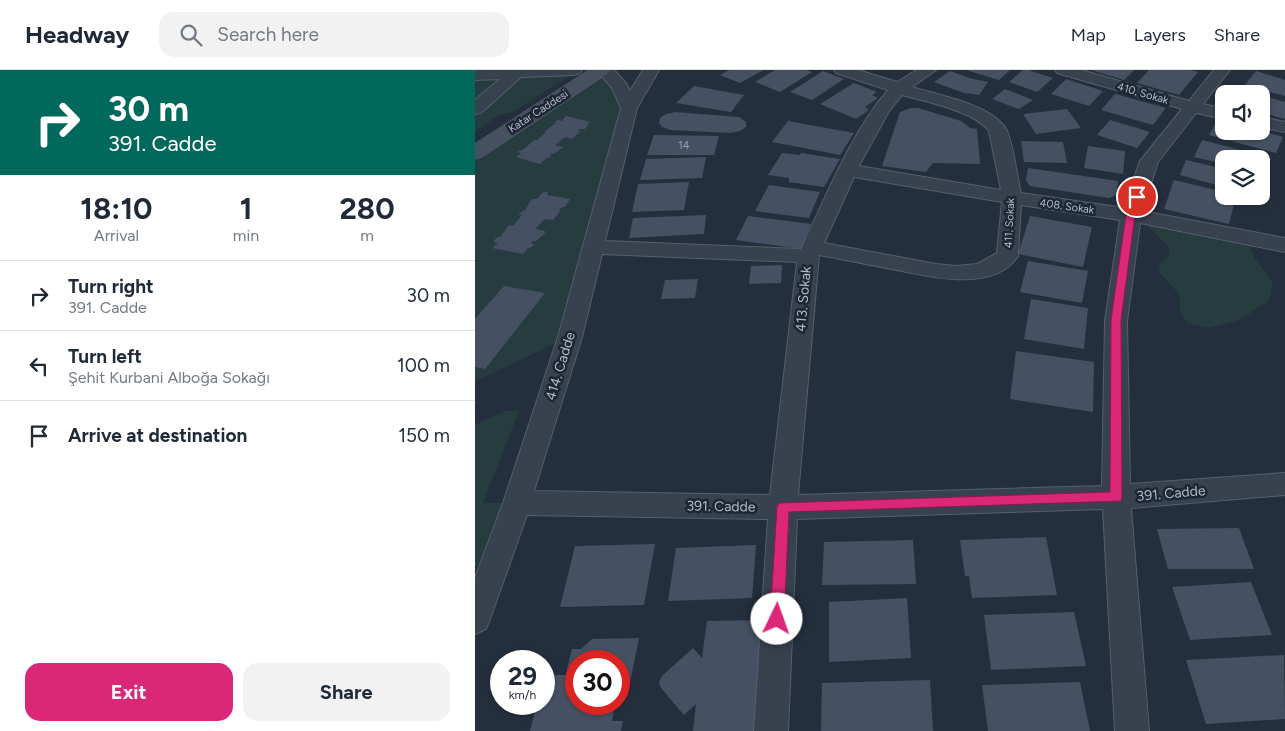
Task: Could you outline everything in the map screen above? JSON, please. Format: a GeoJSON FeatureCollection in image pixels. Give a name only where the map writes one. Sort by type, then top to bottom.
{"type":"FeatureCollection","features":[{"type":"Feature","properties":{"kind":"main road","name":"Katar Caddesi"},"geometry":{"type":"LineString","coordinates":[[475,153],[601,70]]}},
{"type":"Feature","properties":{"kind":"street"},"geometry":{"type":"LineString","coordinates":[[475,75],[574,70]]}},
{"type":"Feature","properties":{"kind":"street"},"geometry":{"type":"LineString","coordinates":[[605,70],[620,86],[629,108]]}},
{"type":"Feature","properties":{"kind":"street","name":"414. Cadde"},"geometry":{"type":"LineString","coordinates":[[475,619],[517,503],[569,336],[629,108],[651,70]]}},
{"type":"Feature","properties":{"kind":"street","name":"411. Sokak"},"geometry":{"type":"LineString","coordinates":[[592,247],[810,251],[956,273],[977,272],[995,265],[1007,256],[1012,198],[998,130],[990,120],[977,113],[842,70]]}},
{"type":"Feature","properties":{"kind":"street","name":"413. Sokak"},"geometry":{"type":"LineString","coordinates":[[771,731],[783,507],[810,251],[848,170],[881,109],[898,89],[928,70]]}},
{"type":"Feature","properties":{"kind":"street","name":"410. Sokak"},"geometry":{"type":"LineString","coordinates":[[1063,70],[1215,112]]}},
{"type":"Feature","properties":{"kind":"street"},"geometry":{"type":"LineString","coordinates":[[1132,731],[1116,497],[1116,320],[1131,215],[1149,161],[1222,70]]}},
{"type":"Feature","properties":{"kind":"street"},"geometry":{"type":"LineString","coordinates":[[475,110],[523,72]]}},
{"type":"Feature","properties":{"kind":"street"},"geometry":{"type":"LineString","coordinates":[[1270,124],[1285,127]]}},
{"type":"Feature","properties":{"kind":"street","name":"408. Sokak"},"geometry":{"type":"LineString","coordinates":[[848,170],[1012,198],[1131,215],[1285,245]]}},
{"type":"Feature","properties":{"kind":"street","name":"391. Cadde"},"geometry":{"type":"LineString","coordinates":[[517,503],[783,507],[1116,497],[1285,484]]}},
{"type":"Feature","properties":{"kind":"green space"},"geometry":{"type":"Polygon","coordinates":[[[475,70],[579,70],[513,112],[499,115],[475,131],[475,70]]]}},
{"type":"Feature","properties":{"kind":"green space"},"geometry":{"type":"Polygon","coordinates":[[[601,70],[629,108],[570,337],[475,381],[475,153],[601,70]]]}},
{"type":"Feature","properties":{"kind":"green space"},"geometry":{"type":"Polygon","coordinates":[[[1142,218],[1255,244],[1250,247],[1255,259],[1273,282],[1269,301],[1239,320],[1209,328],[1186,323],[1180,309],[1179,294],[1160,273],[1159,264],[1169,256],[1169,247],[1151,230],[1142,218]]]}},
{"type":"Feature","properties":{"kind":"green space"},"geometry":{"type":"Polygon","coordinates":[[[504,411],[519,411],[483,503],[517,503],[494,567],[475,567],[475,425],[504,411]]]}},
{"type":"Feature","properties":{"kind":"building"},"geometry":{"type":"Polygon","coordinates":[[[729,70],[764,70],[740,83],[720,75],[729,70]]]}},
{"type":"Feature","properties":{"kind":"building"},"geometry":{"type":"Polygon","coordinates":[[[775,70],[806,70],[812,72],[780,92],[755,82],[775,70]]]}},
{"type":"Feature","properties":{"kind":"building"},"geometry":{"type":"Polygon","coordinates":[[[966,70],[1010,70],[999,80],[966,70]]]}},
{"type":"Feature","properties":{"kind":"building"},"geometry":{"type":"Polygon","coordinates":[[[1023,70],[1053,78],[1037,92],[1009,82],[1023,70]]]}},
{"type":"Feature","properties":{"kind":"building"},"geometry":{"type":"Polygon","coordinates":[[[1091,70],[1134,70],[1124,80],[1091,70]]]}},
{"type":"Feature","properties":{"kind":"building"},"geometry":{"type":"Polygon","coordinates":[[[1149,70],[1190,70],[1198,72],[1179,95],[1137,83],[1149,70]]]}},
{"type":"Feature","properties":{"kind":"building"},"geometry":{"type":"Polygon","coordinates":[[[823,71],[844,79],[812,100],[790,92],[823,71]]]}},
{"type":"Feature","properties":{"kind":"building"},"geometry":{"type":"Polygon","coordinates":[[[950,71],[988,82],[979,95],[964,93],[934,82],[950,71]]]}},
{"type":"Feature","properties":{"kind":"building"},"geometry":{"type":"Polygon","coordinates":[[[1256,71],[1285,80],[1285,96],[1270,92],[1270,85],[1245,85],[1256,71]]]}},
{"type":"Feature","properties":{"kind":"building"},"geometry":{"type":"Polygon","coordinates":[[[1066,79],[1103,91],[1089,106],[1051,94],[1066,79]]]}},
{"type":"Feature","properties":{"kind":"building"},"geometry":{"type":"Polygon","coordinates":[[[854,83],[877,92],[872,95],[878,98],[865,107],[869,110],[856,119],[820,104],[854,83]]]}},
{"type":"Feature","properties":{"kind":"building"},"geometry":{"type":"Polygon","coordinates":[[[694,86],[744,95],[731,112],[676,103],[694,86]]]}},
{"type":"Feature","properties":{"kind":"building"},"geometry":{"type":"Polygon","coordinates":[[[1005,89],[1033,100],[1019,109],[992,99],[1005,89]]]}},
{"type":"Feature","properties":{"kind":"building"},"geometry":{"type":"Polygon","coordinates":[[[1115,94],[1166,108],[1153,125],[1101,110],[1115,94]]]}},
{"type":"Feature","properties":{"kind":"building"},"geometry":{"type":"Polygon","coordinates":[[[1270,98],[1285,102],[1285,119],[1270,115],[1270,98]]]}},
{"type":"Feature","properties":{"kind":"building"},"geometry":{"type":"Polygon","coordinates":[[[911,108],[918,108],[961,121],[970,128],[977,129],[980,164],[933,163],[926,172],[882,166],[900,112],[911,108]]]}},
{"type":"Feature","properties":{"kind":"building"},"geometry":{"type":"Polygon","coordinates":[[[1067,109],[1081,128],[1036,134],[1023,114],[1067,109]]]}},
{"type":"Feature","properties":{"kind":"building"},"geometry":{"type":"Polygon","coordinates":[[[675,112],[739,117],[746,122],[746,127],[740,131],[730,133],[670,130],[662,127],[659,123],[660,118],[675,112]]]}},
{"type":"Feature","properties":{"kind":"building"},"geometry":{"type":"Polygon","coordinates":[[[566,116],[590,122],[585,129],[580,129],[578,131],[581,131],[572,139],[565,137],[555,145],[563,147],[554,154],[551,154],[551,157],[545,159],[540,164],[516,157],[521,153],[517,152],[524,149],[534,140],[537,140],[556,123],[554,123],[558,120],[562,121],[566,116]]]}},
{"type":"Feature","properties":{"kind":"building"},"geometry":{"type":"Polygon","coordinates":[[[1110,120],[1150,132],[1137,148],[1097,135],[1110,120]]]}},
{"type":"Feature","properties":{"kind":"building"},"geometry":{"type":"Polygon","coordinates":[[[788,121],[854,133],[840,155],[772,142],[788,121]]]}},
{"type":"Feature","properties":{"kind":"building"},"geometry":{"type":"Polygon","coordinates":[[[1215,124],[1215,137],[1209,135],[1215,124]]]}},
{"type":"Feature","properties":{"kind":"building"},"geometry":{"type":"Polygon","coordinates":[[[1270,133],[1283,137],[1276,153],[1228,140],[1270,140],[1270,133]]]}},
{"type":"Feature","properties":{"kind":"building"},"geometry":{"type":"Polygon","coordinates":[[[654,135],[719,136],[714,155],[647,155],[654,135]]]}},
{"type":"Feature","properties":{"kind":"building"},"geometry":{"type":"Polygon","coordinates":[[[1202,140],[1240,150],[1215,150],[1215,162],[1194,157],[1202,140]]]}},
{"type":"Feature","properties":{"kind":"building"},"geometry":{"type":"Polygon","coordinates":[[[1021,141],[1063,142],[1067,163],[1024,162],[1021,141]]]}},
{"type":"Feature","properties":{"kind":"building"},"geometry":{"type":"Polygon","coordinates":[[[1088,146],[1125,151],[1123,174],[1084,168],[1088,146]]]}},
{"type":"Feature","properties":{"kind":"building"},"geometry":{"type":"Polygon","coordinates":[[[782,153],[800,155],[801,153],[840,159],[824,187],[789,182],[789,178],[768,175],[782,153]]]}},
{"type":"Feature","properties":{"kind":"building"},"geometry":{"type":"Polygon","coordinates":[[[706,157],[702,178],[640,180],[646,159],[706,157]]]}},
{"type":"Feature","properties":{"kind":"building"},"geometry":{"type":"Polygon","coordinates":[[[1186,160],[1215,167],[1215,185],[1180,175],[1186,160]]]}},
{"type":"Feature","properties":{"kind":"building"},"geometry":{"type":"Polygon","coordinates":[[[1028,168],[1118,181],[1117,195],[1109,198],[1030,186],[1026,180],[1028,168]]]}},
{"type":"Feature","properties":{"kind":"building"},"geometry":{"type":"Polygon","coordinates":[[[1174,180],[1215,190],[1215,205],[1234,205],[1229,224],[1164,209],[1174,180]]]}},
{"type":"Feature","properties":{"kind":"building"},"geometry":{"type":"Polygon","coordinates":[[[689,182],[684,210],[632,212],[638,184],[689,182]]]}},
{"type":"Feature","properties":{"kind":"building"},"geometry":{"type":"Polygon","coordinates":[[[769,185],[820,192],[809,218],[755,211],[769,185]]]}},
{"type":"Feature","properties":{"kind":"building"},"geometry":{"type":"Polygon","coordinates":[[[543,192],[548,192],[547,195],[570,199],[565,207],[560,208],[559,210],[561,210],[553,220],[545,219],[535,229],[545,231],[545,233],[536,241],[533,241],[531,243],[534,245],[527,248],[523,254],[492,248],[498,243],[493,242],[497,237],[500,237],[509,225],[513,226],[522,215],[518,214],[525,210],[532,199],[537,199],[543,192]]]}},
{"type":"Feature","properties":{"kind":"building"},"geometry":{"type":"Polygon","coordinates":[[[706,215],[704,234],[629,238],[633,218],[706,215]]]}},
{"type":"Feature","properties":{"kind":"building"},"geometry":{"type":"Polygon","coordinates":[[[748,216],[811,224],[801,249],[736,240],[748,216]]]}},
{"type":"Feature","properties":{"kind":"building"},"geometry":{"type":"Polygon","coordinates":[[[1030,216],[1092,227],[1083,267],[1018,254],[1030,216]]]}},
{"type":"Feature","properties":{"kind":"building"},"geometry":{"type":"Polygon","coordinates":[[[1028,261],[1088,271],[1082,303],[1020,292],[1028,261]]]}},
{"type":"Feature","properties":{"kind":"building"},"geometry":{"type":"Polygon","coordinates":[[[782,265],[781,283],[749,284],[751,266],[782,265]]]}},
{"type":"Feature","properties":{"kind":"building"},"geometry":{"type":"Polygon","coordinates":[[[698,279],[695,298],[661,299],[665,280],[698,279]]]}},
{"type":"Feature","properties":{"kind":"building"},"geometry":{"type":"Polygon","coordinates":[[[504,286],[545,293],[485,369],[475,367],[475,319],[504,286]]]}},
{"type":"Feature","properties":{"kind":"building"},"geometry":{"type":"Polygon","coordinates":[[[1031,299],[1088,308],[1084,349],[1024,339],[1031,299]]]}},
{"type":"Feature","properties":{"kind":"building"},"geometry":{"type":"Polygon","coordinates":[[[1016,351],[1094,362],[1093,412],[1010,399],[1016,351]]]}},
{"type":"Feature","properties":{"kind":"building"},"geometry":{"type":"Polygon","coordinates":[[[1239,528],[1254,569],[1168,569],[1157,529],[1239,528]]]}},
{"type":"Feature","properties":{"kind":"building"},"geometry":{"type":"Polygon","coordinates":[[[1046,537],[1057,595],[972,598],[969,576],[965,576],[960,540],[1046,537]]]}},
{"type":"Feature","properties":{"kind":"building"},"geometry":{"type":"Polygon","coordinates":[[[913,540],[916,584],[822,585],[824,542],[913,540]]]}},
{"type":"Feature","properties":{"kind":"building"},"geometry":{"type":"Polygon","coordinates":[[[655,544],[644,605],[560,607],[575,546],[655,544]]]}},
{"type":"Feature","properties":{"kind":"building"},"geometry":{"type":"Polygon","coordinates":[[[756,545],[752,598],[668,601],[676,548],[756,545]]]}},
{"type":"Feature","properties":{"kind":"building"},"geometry":{"type":"Polygon","coordinates":[[[1251,582],[1272,635],[1190,640],[1172,587],[1251,582]]]}},
{"type":"Feature","properties":{"kind":"building"},"geometry":{"type":"Polygon","coordinates":[[[907,598],[911,658],[829,662],[829,602],[907,598]]]}},
{"type":"Feature","properties":{"kind":"building"},"geometry":{"type":"Polygon","coordinates":[[[1074,612],[1086,666],[991,670],[984,615],[1074,612]]]}},
{"type":"Feature","properties":{"kind":"building"},"geometry":{"type":"Polygon","coordinates":[[[763,620],[754,731],[693,731],[696,704],[684,715],[661,688],[659,682],[662,676],[693,648],[702,658],[707,621],[763,620]]]}},
{"type":"Feature","properties":{"kind":"building"},"geometry":{"type":"Polygon","coordinates":[[[639,638],[630,682],[630,650],[572,650],[581,649],[592,639],[639,638]]]}},
{"type":"Feature","properties":{"kind":"building"},"geometry":{"type":"Polygon","coordinates":[[[1284,655],[1285,719],[1206,724],[1186,660],[1284,655]]]}},
{"type":"Feature","properties":{"kind":"building"},"geometry":{"type":"Polygon","coordinates":[[[555,675],[565,675],[565,715],[613,715],[612,721],[623,721],[621,731],[530,731],[534,715],[555,715],[555,675]]]}},
{"type":"Feature","properties":{"kind":"building"},"geometry":{"type":"Polygon","coordinates":[[[930,680],[933,731],[821,731],[822,683],[930,680]]]}},
{"type":"Feature","properties":{"kind":"building"},"geometry":{"type":"Polygon","coordinates":[[[1080,682],[1090,731],[988,731],[982,685],[1080,682]]]}},
{"type":"Feature","properties":{"kind":"route"},"geometry":{"type":"LineString","coordinates":[[777,619],[783,507],[1116,497],[1116,320],[1131,215],[1137,197]]}}]}
